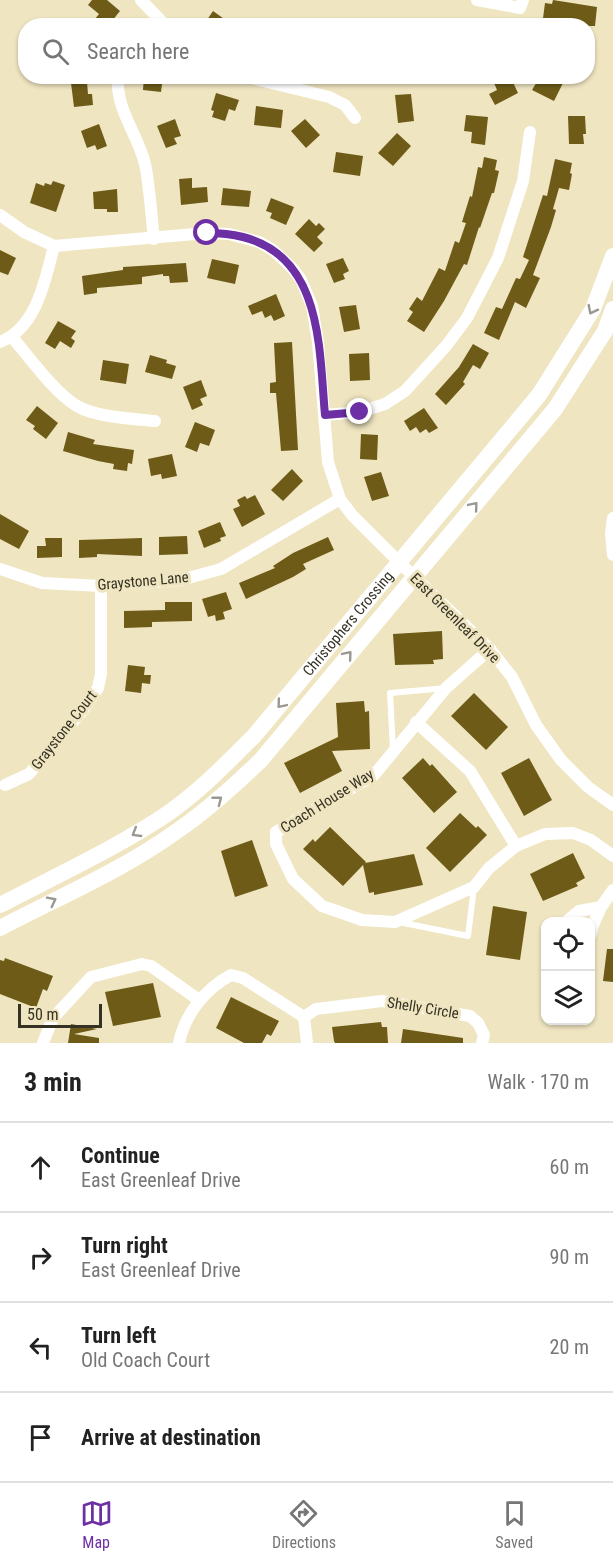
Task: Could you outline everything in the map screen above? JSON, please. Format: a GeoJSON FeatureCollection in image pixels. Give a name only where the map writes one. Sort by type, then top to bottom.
{"type":"FeatureCollection","features":[{"type":"Feature","properties":{"kind":"street"},"geometry":{"type":"LineString","coordinates":[[141,0],[154,18]]}},
{"type":"Feature","properties":{"kind":"street"},"geometry":{"type":"LineString","coordinates":[[477,0],[520,8],[523,0]]}},
{"type":"Feature","properties":{"kind":"street"},"geometry":{"type":"LineString","coordinates":[[117,84],[122,109],[140,147],[145,165],[154,239]]}},
{"type":"Feature","properties":{"kind":"street"},"geometry":{"type":"LineString","coordinates":[[276,84],[329,97],[345,105],[355,118]]}},
{"type":"Feature","properties":{"kind":"street"},"geometry":{"type":"LineString","coordinates":[[325,415],[360,412],[385,404],[405,391],[446,346],[467,318],[501,249],[523,181],[530,132]]}},
{"type":"Feature","properties":{"kind":"street","name":"East Greenleaf Drive"},"geometry":{"type":"LineString","coordinates":[[0,215],[24,232],[54,246],[207,233],[229,234],[259,242],[284,259],[301,280],[312,306],[318,342],[328,462],[340,499],[352,515],[490,649],[512,677],[536,725],[561,760],[588,788],[613,806]]}},
{"type":"Feature","properties":{"kind":"street"},"geometry":{"type":"LineString","coordinates":[[54,246],[41,296],[28,318],[6,340],[77,406],[113,417],[155,421]]}},
{"type":"Feature","properties":{"kind":"street","name":"Christophers Crossing"},"geometry":{"type":"LineString","coordinates":[[0,906],[123,841],[163,817],[211,778],[254,736],[539,395],[593,309],[613,256]]}},
{"type":"Feature","properties":{"kind":"street","name":"Christophers Crossing"},"geometry":{"type":"LineString","coordinates":[[0,928],[130,861],[177,832],[228,792],[261,760],[555,409],[605,331],[613,309]]}},
{"type":"Feature","properties":{"kind":"street","name":"Graystone Lane"},"geometry":{"type":"LineString","coordinates":[[0,569],[42,583],[101,586],[181,580],[221,569],[340,499]]}},
{"type":"Feature","properties":{"kind":"street"},"geometry":{"type":"LineString","coordinates":[[613,518],[611,533],[613,555]]}},
{"type":"Feature","properties":{"kind":"street","name":"Graystone Court"},"geometry":{"type":"LineString","coordinates":[[5,785],[29,774],[83,710],[98,688],[101,674],[101,586]]}},
{"type":"Feature","properties":{"kind":"street","name":"Coach House Way"},"geometry":{"type":"LineString","coordinates":[[490,649],[446,688],[374,775],[276,832],[276,844],[293,879],[322,906],[362,920],[395,922],[474,887],[489,868],[516,846],[545,834],[573,833],[591,840],[613,856]]}},
{"type":"Feature","properties":{"kind":"street"},"geometry":{"type":"LineString","coordinates":[[416,722],[470,771],[516,846]]}},
{"type":"Feature","properties":{"kind":"street"},"geometry":{"type":"LineString","coordinates":[[595,919],[613,890]]}},
{"type":"Feature","properties":{"kind":"street"},"geometry":{"type":"LineString","coordinates":[[572,917],[579,911],[601,906]]}},
{"type":"Feature","properties":{"kind":"street"},"geometry":{"type":"LineString","coordinates":[[43,1043],[53,1018],[91,977],[142,964],[151,966],[199,1000]]}},
{"type":"Feature","properties":{"kind":"street"},"geometry":{"type":"LineString","coordinates":[[179,1043],[182,1028],[199,1000],[215,983],[231,975],[243,978],[304,1017],[307,1043]]}},
{"type":"Feature","properties":{"kind":"street","name":"Shelly Circle"},"geometry":{"type":"LineString","coordinates":[[304,1017],[316,1009],[382,1001],[471,1016],[478,1023],[484,1035],[482,1043]]}},
{"type":"Feature","properties":{"kind":"lane"},"geometry":{"type":"LineString","coordinates":[[393,750],[390,693],[446,688]]}},
{"type":"Feature","properties":{"kind":"lane"},"geometry":{"type":"LineString","coordinates":[[395,922],[468,936],[474,887]]}},
{"type":"Feature","properties":{"kind":"building"},"geometry":{"type":"Polygon","coordinates":[[[92,0],[107,0],[120,11],[114,18],[96,18],[99,14],[88,5],[92,0]]]}},
{"type":"Feature","properties":{"kind":"building"},"geometry":{"type":"Polygon","coordinates":[[[553,0],[597,7],[595,26],[595,18],[543,18],[545,3],[552,4],[553,0]]]}},
{"type":"Feature","properties":{"kind":"building"},"geometry":{"type":"Polygon","coordinates":[[[213,11],[223,18],[208,18],[213,11]]]}},
{"type":"Feature","properties":{"kind":"building"},"geometry":{"type":"Polygon","coordinates":[[[71,84],[87,84],[88,94],[92,94],[93,105],[74,107],[71,84]]]}},
{"type":"Feature","properties":{"kind":"building"},"geometry":{"type":"Polygon","coordinates":[[[143,84],[162,84],[161,92],[143,90],[143,84]]]}},
{"type":"Feature","properties":{"kind":"building"},"geometry":{"type":"Polygon","coordinates":[[[494,84],[514,84],[518,93],[495,105],[489,94],[497,90],[494,84]]]}},
{"type":"Feature","properties":{"kind":"building"},"geometry":{"type":"Polygon","coordinates":[[[536,84],[562,84],[554,101],[532,90],[536,84]]]}},
{"type":"Feature","properties":{"kind":"building"},"geometry":{"type":"Polygon","coordinates":[[[216,93],[239,100],[235,111],[229,109],[225,121],[212,117],[214,111],[211,110],[216,93]]]}},
{"type":"Feature","properties":{"kind":"building"},"geometry":{"type":"Polygon","coordinates":[[[411,94],[414,121],[398,123],[395,95],[411,94]]]}},
{"type":"Feature","properties":{"kind":"building"},"geometry":{"type":"Polygon","coordinates":[[[256,106],[283,110],[281,128],[254,125],[256,106]]]}},
{"type":"Feature","properties":{"kind":"building"},"geometry":{"type":"Polygon","coordinates":[[[466,115],[488,117],[485,145],[471,143],[472,132],[464,131],[466,115]]]}},
{"type":"Feature","properties":{"kind":"building"},"geometry":{"type":"Polygon","coordinates":[[[568,116],[585,116],[584,144],[569,144],[568,116]]]}},
{"type":"Feature","properties":{"kind":"building"},"geometry":{"type":"Polygon","coordinates":[[[175,119],[181,136],[174,138],[177,144],[166,148],[157,126],[175,119]]]}},
{"type":"Feature","properties":{"kind":"building"},"geometry":{"type":"Polygon","coordinates":[[[305,119],[320,135],[306,148],[291,131],[305,119]]]}},
{"type":"Feature","properties":{"kind":"building"},"geometry":{"type":"Polygon","coordinates":[[[99,124],[107,146],[97,150],[95,145],[87,148],[81,131],[99,124]]]}},
{"type":"Feature","properties":{"kind":"building"},"geometry":{"type":"Polygon","coordinates":[[[397,133],[411,146],[393,166],[378,153],[397,133]]]}},
{"type":"Feature","properties":{"kind":"building"},"geometry":{"type":"Polygon","coordinates":[[[336,152],[363,156],[360,176],[333,172],[336,152]]]}},
{"type":"Feature","properties":{"kind":"building"},"geometry":{"type":"Polygon","coordinates":[[[484,157],[497,160],[495,170],[499,171],[494,193],[492,193],[479,227],[467,265],[464,264],[424,332],[407,321],[413,312],[409,309],[417,297],[422,301],[439,268],[445,271],[455,241],[459,243],[466,223],[462,222],[470,196],[472,197],[478,167],[482,168],[484,157]]]}},
{"type":"Feature","properties":{"kind":"building"},"geometry":{"type":"Polygon","coordinates":[[[555,159],[572,163],[569,190],[559,188],[551,227],[533,275],[540,278],[526,308],[515,302],[499,340],[484,333],[496,307],[502,309],[516,278],[520,279],[529,260],[523,257],[543,195],[547,196],[555,159]]]}},
{"type":"Feature","properties":{"kind":"building"},"geometry":{"type":"Polygon","coordinates":[[[192,178],[192,188],[207,187],[208,202],[181,205],[179,179],[192,178]]]}},
{"type":"Feature","properties":{"kind":"building"},"geometry":{"type":"Polygon","coordinates":[[[53,181],[65,185],[56,212],[30,203],[36,183],[44,186],[45,183],[51,185],[53,181]]]}},
{"type":"Feature","properties":{"kind":"building"},"geometry":{"type":"Polygon","coordinates":[[[223,188],[251,191],[249,207],[221,205],[223,188]]]}},
{"type":"Feature","properties":{"kind":"building"},"geometry":{"type":"Polygon","coordinates":[[[117,189],[118,212],[94,209],[93,192],[117,189]]]}},
{"type":"Feature","properties":{"kind":"building"},"geometry":{"type":"Polygon","coordinates":[[[271,198],[294,207],[286,225],[270,218],[272,213],[266,211],[271,198]]]}},
{"type":"Feature","properties":{"kind":"building"},"geometry":{"type":"Polygon","coordinates":[[[309,219],[316,226],[319,223],[325,229],[317,237],[323,243],[314,252],[295,234],[309,219]]]}},
{"type":"Feature","properties":{"kind":"building"},"geometry":{"type":"Polygon","coordinates":[[[0,250],[16,258],[8,275],[0,272],[0,250]]]}},
{"type":"Feature","properties":{"kind":"building"},"geometry":{"type":"Polygon","coordinates":[[[343,258],[349,271],[343,274],[345,279],[334,283],[326,264],[343,258]]]}},
{"type":"Feature","properties":{"kind":"building"},"geometry":{"type":"Polygon","coordinates":[[[212,259],[239,265],[235,284],[207,278],[212,259]]]}},
{"type":"Feature","properties":{"kind":"building"},"geometry":{"type":"Polygon","coordinates":[[[186,263],[188,282],[170,283],[169,276],[163,276],[163,274],[142,277],[142,284],[97,288],[97,293],[84,295],[82,276],[123,270],[123,267],[186,263]]]}},
{"type":"Feature","properties":{"kind":"building"},"geometry":{"type":"Polygon","coordinates":[[[276,294],[285,316],[274,321],[271,315],[265,318],[262,311],[252,315],[248,306],[276,294]]]}},
{"type":"Feature","properties":{"kind":"building"},"geometry":{"type":"Polygon","coordinates":[[[356,305],[360,329],[344,332],[339,307],[356,305]]]}},
{"type":"Feature","properties":{"kind":"building"},"geometry":{"type":"Polygon","coordinates":[[[58,321],[76,331],[71,338],[75,341],[71,348],[60,341],[55,349],[45,343],[58,321]]]}},
{"type":"Feature","properties":{"kind":"building"},"geometry":{"type":"Polygon","coordinates":[[[292,342],[298,450],[281,451],[276,393],[270,393],[270,383],[276,382],[274,343],[292,342]]]}},
{"type":"Feature","properties":{"kind":"building"},"geometry":{"type":"Polygon","coordinates":[[[473,344],[489,353],[480,369],[473,365],[463,382],[465,384],[446,405],[435,394],[459,367],[473,344]]]}},
{"type":"Feature","properties":{"kind":"building"},"geometry":{"type":"Polygon","coordinates":[[[369,353],[370,380],[350,381],[349,354],[369,353]]]}},
{"type":"Feature","properties":{"kind":"building"},"geometry":{"type":"Polygon","coordinates":[[[150,355],[167,360],[166,363],[176,366],[172,379],[145,372],[150,355]]]}},
{"type":"Feature","properties":{"kind":"building"},"geometry":{"type":"Polygon","coordinates":[[[103,360],[129,364],[126,384],[100,380],[103,360]]]}},
{"type":"Feature","properties":{"kind":"building"},"geometry":{"type":"Polygon","coordinates":[[[201,380],[207,396],[200,399],[203,405],[192,410],[183,387],[201,380]]]}},
{"type":"Feature","properties":{"kind":"building"},"geometry":{"type":"Polygon","coordinates":[[[37,406],[58,423],[46,439],[33,429],[35,426],[26,420],[37,406]]]}},
{"type":"Feature","properties":{"kind":"building"},"geometry":{"type":"Polygon","coordinates":[[[424,408],[438,428],[429,433],[426,429],[420,433],[416,427],[410,431],[404,421],[424,408]]]}},
{"type":"Feature","properties":{"kind":"building"},"geometry":{"type":"Polygon","coordinates":[[[195,422],[215,430],[209,446],[200,443],[197,452],[185,447],[195,422]]]}},
{"type":"Feature","properties":{"kind":"building"},"geometry":{"type":"Polygon","coordinates":[[[68,432],[95,440],[93,444],[134,450],[132,464],[128,463],[127,471],[113,469],[114,464],[63,451],[68,432]]]}},
{"type":"Feature","properties":{"kind":"building"},"geometry":{"type":"Polygon","coordinates":[[[361,434],[378,435],[377,460],[360,459],[361,434]]]}},
{"type":"Feature","properties":{"kind":"building"},"geometry":{"type":"Polygon","coordinates":[[[172,454],[177,476],[162,479],[161,474],[151,476],[148,459],[172,454]]]}},
{"type":"Feature","properties":{"kind":"building"},"geometry":{"type":"Polygon","coordinates":[[[292,469],[303,481],[283,501],[271,490],[292,469]]]}},
{"type":"Feature","properties":{"kind":"building"},"geometry":{"type":"Polygon","coordinates":[[[381,472],[389,496],[372,501],[364,477],[381,472]]]}},
{"type":"Feature","properties":{"kind":"building"},"geometry":{"type":"Polygon","coordinates":[[[255,495],[265,514],[242,527],[233,509],[240,506],[237,500],[255,495]]]}},
{"type":"Feature","properties":{"kind":"building"},"geometry":{"type":"Polygon","coordinates":[[[0,514],[29,531],[19,549],[0,539],[0,514]]]}},
{"type":"Feature","properties":{"kind":"building"},"geometry":{"type":"Polygon","coordinates":[[[220,522],[226,536],[220,538],[221,541],[204,548],[198,531],[220,522]]]}},
{"type":"Feature","properties":{"kind":"building"},"geometry":{"type":"Polygon","coordinates":[[[187,536],[188,554],[159,555],[159,537],[187,536]]]}},
{"type":"Feature","properties":{"kind":"building"},"geometry":{"type":"Polygon","coordinates":[[[328,537],[334,550],[303,564],[306,569],[293,577],[246,599],[239,583],[275,568],[273,566],[293,553],[328,537]]]}},
{"type":"Feature","properties":{"kind":"building"},"geometry":{"type":"Polygon","coordinates":[[[45,538],[62,538],[62,557],[37,558],[37,546],[46,546],[45,538]]]}},
{"type":"Feature","properties":{"kind":"building"},"geometry":{"type":"Polygon","coordinates":[[[142,538],[142,556],[97,554],[97,557],[79,558],[79,540],[142,538]]]}},
{"type":"Feature","properties":{"kind":"building"},"geometry":{"type":"Polygon","coordinates":[[[226,592],[232,609],[223,612],[225,619],[216,621],[215,615],[208,617],[202,599],[226,592]]]}},
{"type":"Feature","properties":{"kind":"building"},"geometry":{"type":"Polygon","coordinates":[[[165,602],[192,602],[192,621],[152,622],[152,627],[124,628],[124,611],[165,610],[165,602]]]}},
{"type":"Feature","properties":{"kind":"building"},"geometry":{"type":"Polygon","coordinates":[[[442,631],[443,659],[433,660],[434,664],[395,665],[393,634],[442,631]]]}},
{"type":"Feature","properties":{"kind":"building"},"geometry":{"type":"Polygon","coordinates":[[[128,665],[145,667],[144,675],[151,675],[150,684],[142,683],[141,693],[125,691],[128,665]]]}},
{"type":"Feature","properties":{"kind":"building"},"geometry":{"type":"Polygon","coordinates":[[[474,693],[508,727],[486,750],[451,716],[474,693]]]}},
{"type":"Feature","properties":{"kind":"building"},"geometry":{"type":"Polygon","coordinates":[[[364,701],[365,712],[369,711],[370,749],[332,751],[342,771],[300,793],[284,763],[338,737],[336,703],[364,701]]]}},
{"type":"Feature","properties":{"kind":"building"},"geometry":{"type":"Polygon","coordinates":[[[423,758],[430,766],[432,764],[457,792],[434,813],[402,778],[423,758]]]}},
{"type":"Feature","properties":{"kind":"building"},"geometry":{"type":"Polygon","coordinates":[[[529,758],[552,800],[524,816],[501,773],[529,758]]]}},
{"type":"Feature","properties":{"kind":"building"},"geometry":{"type":"Polygon","coordinates":[[[460,813],[487,835],[450,872],[426,848],[460,813]]]}},
{"type":"Feature","properties":{"kind":"building"},"geometry":{"type":"Polygon","coordinates":[[[330,827],[365,863],[414,854],[423,885],[374,895],[374,892],[369,893],[363,865],[343,886],[303,849],[313,839],[315,842],[330,827]]]}},
{"type":"Feature","properties":{"kind":"building"},"geometry":{"type":"Polygon","coordinates":[[[252,840],[268,886],[235,897],[221,851],[252,840]]]}},
{"type":"Feature","properties":{"kind":"building"},"geometry":{"type":"Polygon","coordinates":[[[573,853],[585,878],[576,883],[578,886],[543,901],[530,874],[573,853]]]}},
{"type":"Feature","properties":{"kind":"building"},"geometry":{"type":"Polygon","coordinates":[[[493,906],[527,912],[520,960],[486,955],[493,906]]]}},
{"type":"Feature","properties":{"kind":"building"},"geometry":{"type":"Polygon","coordinates":[[[607,949],[613,949],[613,982],[603,981],[607,949]]]}},
{"type":"Feature","properties":{"kind":"building"},"geometry":{"type":"Polygon","coordinates":[[[5,958],[53,976],[47,991],[43,989],[36,1008],[0,994],[0,960],[4,961],[5,958]]]}},
{"type":"Feature","properties":{"kind":"building"},"geometry":{"type":"Polygon","coordinates":[[[153,983],[161,1017],[113,1026],[105,992],[153,983]]]}},
{"type":"Feature","properties":{"kind":"building"},"geometry":{"type":"Polygon","coordinates":[[[231,997],[279,1021],[271,1036],[267,1034],[262,1043],[244,1043],[216,1028],[231,997]]]}},
{"type":"Feature","properties":{"kind":"building"},"geometry":{"type":"Polygon","coordinates":[[[381,1022],[382,1027],[387,1027],[388,1043],[335,1043],[334,1041],[332,1027],[381,1022]]]}},
{"type":"Feature","properties":{"kind":"building"},"geometry":{"type":"Polygon","coordinates":[[[71,1024],[97,1029],[74,1034],[99,1038],[99,1043],[68,1043],[71,1024]]]}},
{"type":"Feature","properties":{"kind":"building"},"geometry":{"type":"Polygon","coordinates":[[[403,1029],[463,1038],[463,1043],[401,1043],[403,1029]]]}},
{"type":"Feature","properties":{"kind":"route"},"geometry":{"type":"LineString","coordinates":[[207,233],[229,234],[259,242],[273,250],[293,269],[301,280],[312,306],[325,415],[360,412]]}}]}
